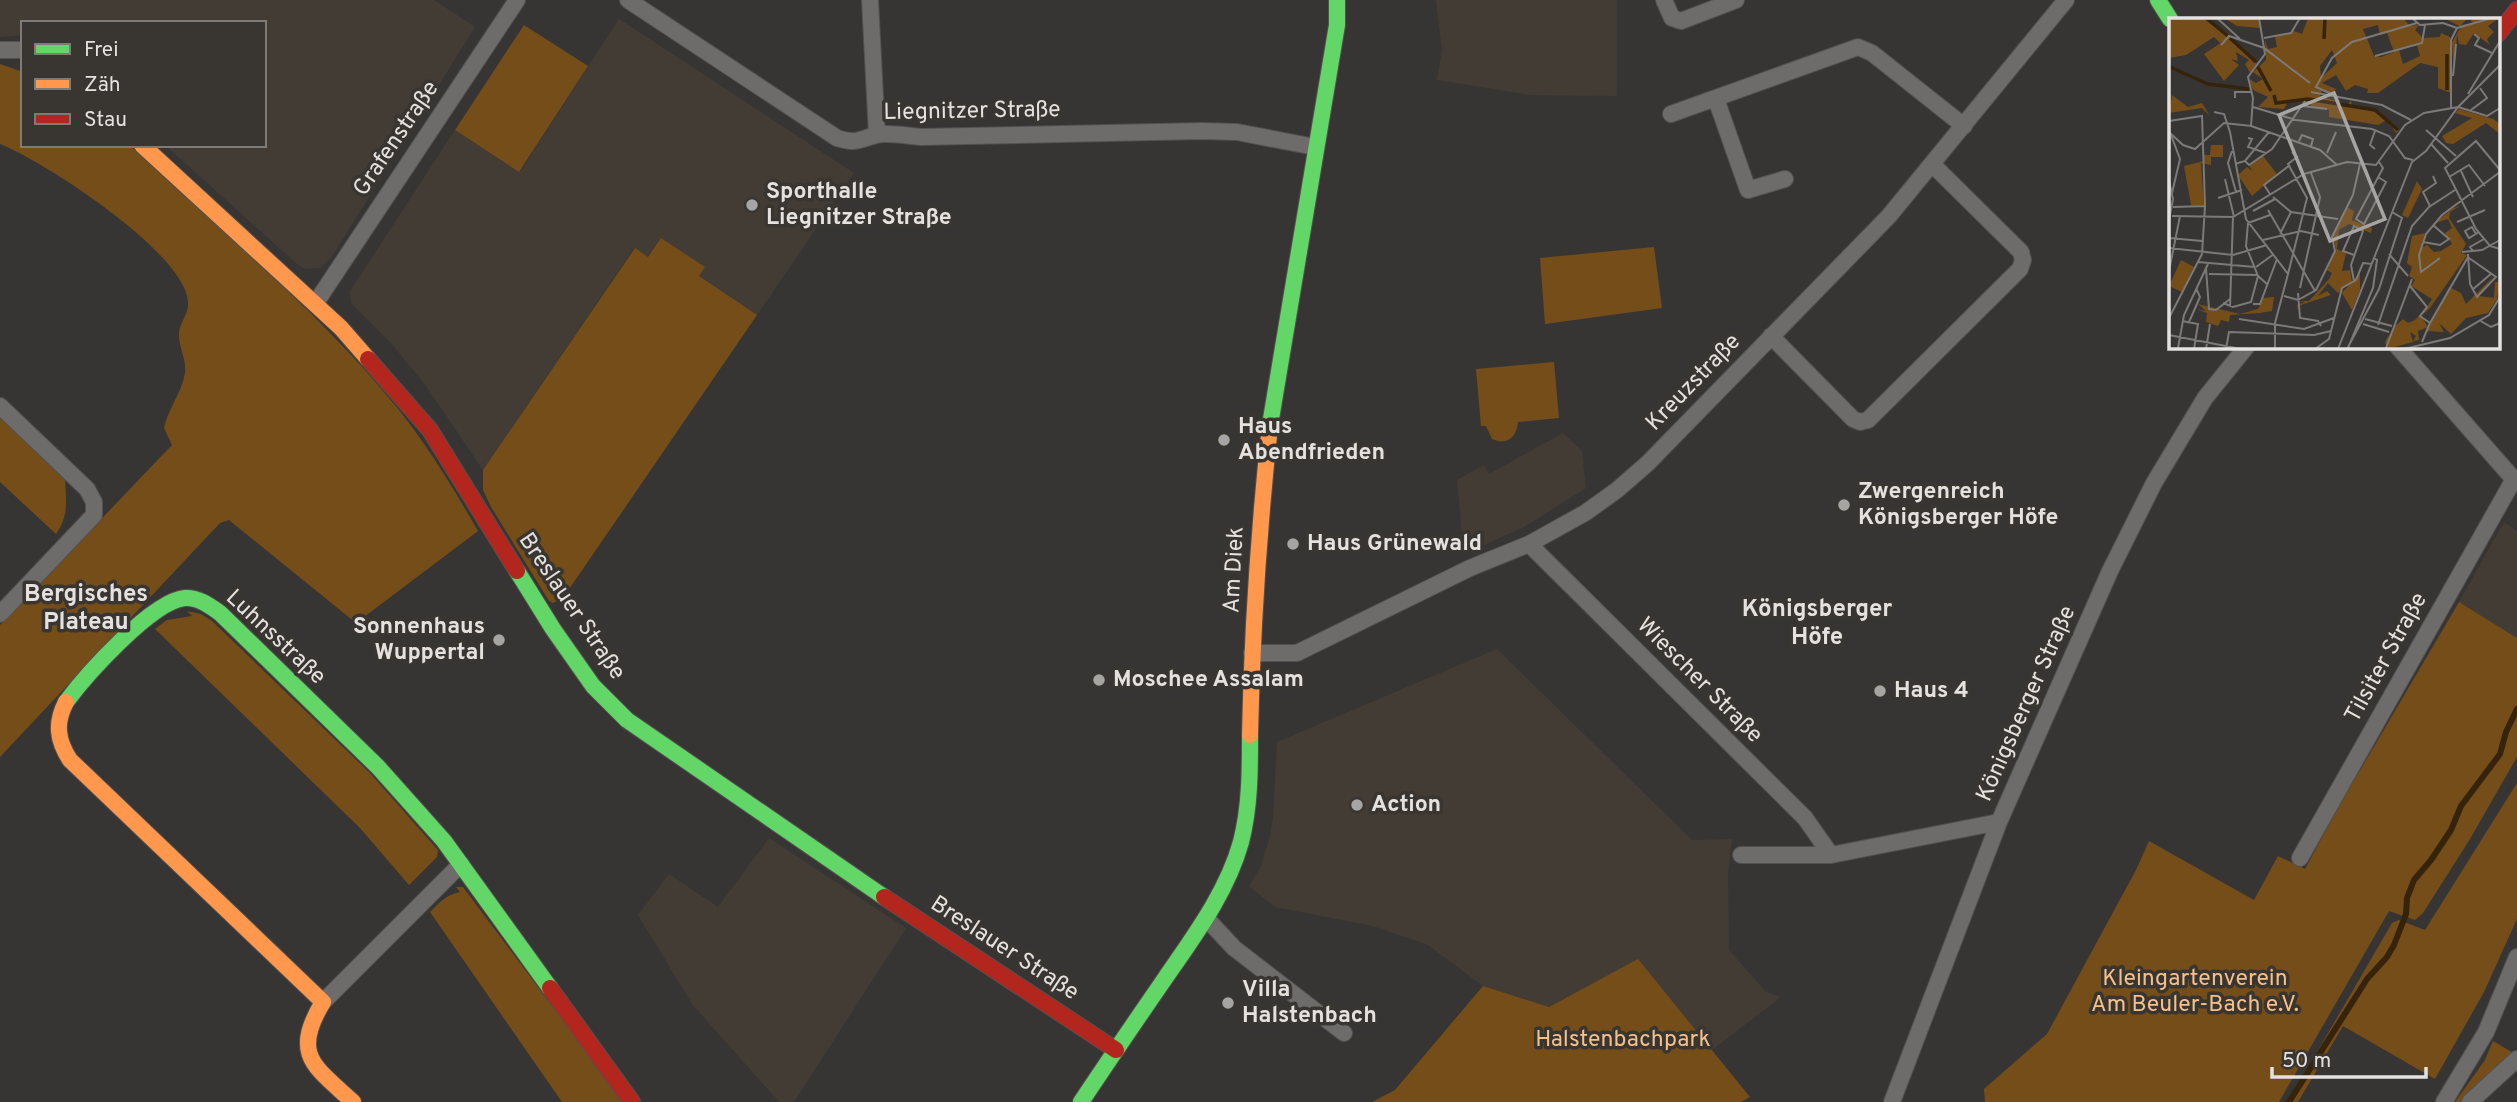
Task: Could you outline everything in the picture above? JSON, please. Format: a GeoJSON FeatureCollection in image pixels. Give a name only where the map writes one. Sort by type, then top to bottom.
{"type":"FeatureCollection","features":[{"type":"Feature","properties":{"kind":"street","name":"Grafenstraße"},"geometry":{"type":"LineString","coordinates":[[315,304],[517,0]]}},
{"type":"Feature","properties":{"kind":"street","name":"Liegnitzer Straße"},"geometry":{"type":"LineString","coordinates":[[628,0],[837,138],[848,141],[861,142],[877,135],[922,137],[1202,131],[1237,132],[1315,147]]}},
{"type":"Feature","properties":{"kind":"street"},"geometry":{"type":"LineString","coordinates":[[870,0],[877,135]]}},
{"type":"Feature","properties":{"kind":"street","name":"Am Diek"},"geometry":{"type":"LineString","coordinates":[[1081,1102],[1206,918],[1224,885],[1240,844],[1249,797],[1252,653],[1270,422],[1337,25],[1337,0]]}},
{"type":"Feature","properties":{"kind":"street"},"geometry":{"type":"LineString","coordinates":[[1664,0],[1672,18],[1681,22],[1736,0]]}},
{"type":"Feature","properties":{"kind":"street","name":"Kreuzstraße"},"geometry":{"type":"LineString","coordinates":[[1252,653],[1297,653],[1470,568],[1529,544],[1585,513],[1616,490],[1648,463],[1889,216],[2066,0]]}},
{"type":"Feature","properties":{"kind":"street"},"geometry":{"type":"LineString","coordinates":[[2158,0],[2170,18]]}},
{"type":"Feature","properties":{"kind":"street"},"geometry":{"type":"LineString","coordinates":[[2500,31],[2517,10]]}},
{"type":"Feature","properties":{"kind":"street"},"geometry":{"type":"LineString","coordinates":[[1671,114],[1858,47],[1872,53],[1964,127]]}},
{"type":"Feature","properties":{"kind":"street"},"geometry":{"type":"LineString","coordinates":[[0,50],[21,50]]}},
{"type":"Feature","properties":{"kind":"street"},"geometry":{"type":"LineString","coordinates":[[1716,99],[1748,190],[1785,178]]}},
{"type":"Feature","properties":{"kind":"street","name":"Breslauer Straße"},"geometry":{"type":"LineString","coordinates":[[144,147],[341,328],[430,430],[552,628],[593,686],[627,720],[913,917],[1116,1050]]}},
{"type":"Feature","properties":{"kind":"street"},"geometry":{"type":"LineString","coordinates":[[1772,336],[1853,419],[1868,421],[2020,269],[2023,260],[2021,252],[1932,164]]}},
{"type":"Feature","properties":{"kind":"street","name":"Königsberger Straße"},"geometry":{"type":"LineString","coordinates":[[1892,1102],[1999,822],[2110,572],[2154,483],[2206,398],[2245,348]]}},
{"type":"Feature","properties":{"kind":"street"},"geometry":{"type":"LineString","coordinates":[[2399,348],[2515,481]]}},
{"type":"Feature","properties":{"kind":"street"},"geometry":{"type":"LineString","coordinates":[[0,406],[87,489],[94,502],[94,515],[0,614]]}},
{"type":"Feature","properties":{"kind":"street","name":"Tilsiter Straße"},"geometry":{"type":"LineString","coordinates":[[2300,858],[2515,481]]}},
{"type":"Feature","properties":{"kind":"street","name":"Wiescher Straße"},"geometry":{"type":"LineString","coordinates":[[1529,544],[1805,818],[1831,855]]}},
{"type":"Feature","properties":{"kind":"street","name":"Luhnsstraße"},"geometry":{"type":"LineString","coordinates":[[323,1002],[70,760],[60,746],[59,713],[67,700],[146,618],[169,602],[186,598],[198,600],[220,613],[378,767],[461,864],[632,1102]]}},
{"type":"Feature","properties":{"kind":"street"},"geometry":{"type":"LineString","coordinates":[[1741,855],[1831,855],[1999,822]]}},
{"type":"Feature","properties":{"kind":"street"},"geometry":{"type":"LineString","coordinates":[[353,1102],[314,1064],[306,1052],[311,1020],[323,1002],[461,864]]}},
{"type":"Feature","properties":{"kind":"street"},"geometry":{"type":"LineString","coordinates":[[1206,918],[1234,948],[1344,1033]]}},
{"type":"Feature","properties":{"kind":"street"},"geometry":{"type":"LineString","coordinates":[[2444,1102],[2486,1032],[2517,957]]}},
{"type":"Feature","properties":{"kind":"street"},"geometry":{"type":"LineString","coordinates":[[2470,1102],[2517,1059]]}},
{"type":"Feature","properties":{"kind":"shaded area"},"geometry":{"type":"Polygon","coordinates":[[[0,0],[434,0],[475,27],[331,258],[320,268],[305,269],[167,147],[266,147],[266,21],[21,21],[21,35],[0,37],[0,0]]]}},
{"type":"Feature","properties":{"kind":"shaded area"},"geometry":{"type":"Polygon","coordinates":[[[1436,0],[1617,0],[1617,96],[1531,95],[1437,80],[1442,50],[1436,0]]]}},
{"type":"Feature","properties":{"kind":"shaded area"},"geometry":{"type":"Polygon","coordinates":[[[619,19],[854,173],[757,315],[698,276],[704,267],[662,239],[648,257],[634,248],[483,470],[426,386],[392,344],[351,303],[350,291],[455,130],[520,172],[619,19]]]}},
{"type":"Feature","properties":{"kind":"shaded area"},"geometry":{"type":"Polygon","coordinates":[[[1563,433],[1582,451],[1586,488],[1524,527],[1468,552],[1462,536],[1457,480],[1484,465],[1489,474],[1563,433]]]}},
{"type":"Feature","properties":{"kind":"shaded area"},"geometry":{"type":"Polygon","coordinates":[[[2504,522],[2517,531],[2517,638],[2459,602],[2504,522]]]}},
{"type":"Feature","properties":{"kind":"shaded area"},"geometry":{"type":"Polygon","coordinates":[[[1497,649],[1692,840],[1732,839],[1728,873],[1729,950],[1766,992],[1781,997],[1712,1050],[1638,960],[1549,1007],[1483,986],[1428,945],[1373,926],[1275,907],[1249,886],[1261,866],[1270,836],[1277,742],[1497,649]]]}},
{"type":"Feature","properties":{"kind":"shaded area"},"geometry":{"type":"Polygon","coordinates":[[[769,838],[906,928],[794,1102],[779,1102],[692,1004],[638,915],[669,874],[718,907],[769,838]]]}},
{"type":"Feature","properties":{"kind":"green space"},"geometry":{"type":"Polygon","coordinates":[[[524,25],[588,66],[519,172],[455,130],[524,25]]]}},
{"type":"Feature","properties":{"kind":"green space"},"geometry":{"type":"Polygon","coordinates":[[[0,64],[21,71],[21,147],[131,147],[269,273],[368,374],[421,439],[478,531],[356,623],[229,520],[220,523],[0,757],[0,625],[172,445],[164,428],[185,373],[179,332],[188,306],[183,286],[167,262],[142,237],[79,189],[0,144],[0,64]]]}},
{"type":"Feature","properties":{"kind":"green space"},"geometry":{"type":"Polygon","coordinates":[[[661,238],[705,267],[699,276],[757,315],[563,598],[553,603],[549,601],[491,507],[483,490],[483,470],[635,248],[648,257],[661,238]]]}},
{"type":"Feature","properties":{"kind":"green space"},"geometry":{"type":"Polygon","coordinates":[[[1654,247],[1662,308],[1545,324],[1540,258],[1654,247]]]}},
{"type":"Feature","properties":{"kind":"green space"},"geometry":{"type":"Polygon","coordinates":[[[1554,362],[1559,418],[1518,422],[1516,432],[1507,441],[1492,439],[1486,426],[1481,426],[1476,369],[1554,362]]]}},
{"type":"Feature","properties":{"kind":"green space"},"geometry":{"type":"Polygon","coordinates":[[[0,416],[65,479],[65,514],[56,534],[0,482],[0,416]]]}},
{"type":"Feature","properties":{"kind":"green space","name":"Kleingartenverein Am Beuler-Bach e.V."},"geometry":{"type":"Polygon","coordinates":[[[2459,602],[2517,638],[2517,757],[2423,913],[2415,920],[2389,911],[2279,1102],[1985,1102],[1984,1089],[2047,1034],[2149,841],[2254,900],[2278,856],[2305,869],[2459,602]]]}},
{"type":"Feature","properties":{"kind":"green space"},"geometry":{"type":"Polygon","coordinates":[[[187,611],[201,614],[212,621],[370,773],[438,850],[437,857],[409,885],[360,828],[155,629],[167,620],[192,616],[187,611]]]}},
{"type":"Feature","properties":{"kind":"green space"},"geometry":{"type":"Polygon","coordinates":[[[2517,783],[2517,919],[2484,992],[2435,1079],[2343,1026],[2298,1102],[2288,1102],[2392,923],[2399,920],[2425,930],[2517,783]]]}},
{"type":"Feature","properties":{"kind":"green space"},"geometry":{"type":"Polygon","coordinates":[[[456,887],[463,887],[624,1102],[562,1102],[430,912],[447,897],[460,892],[456,887]]]}},
{"type":"Feature","properties":{"kind":"green space","name":"Halstenbachpark"},"geometry":{"type":"Polygon","coordinates":[[[1638,959],[1750,1097],[1741,1102],[1372,1102],[1395,1090],[1483,986],[1549,1007],[1638,959]]]}},
{"type":"Feature","properties":{"kind":"green space"},"geometry":{"type":"Polygon","coordinates":[[[2493,1041],[2515,1054],[2463,1102],[2455,1102],[2485,1060],[2493,1041]]]}},
{"type":"Feature","properties":{"kind":"waterway"},"geometry":{"type":"LineString","coordinates":[[2289,1102],[2367,979],[2394,945],[2406,914],[2407,898],[2414,880],[2451,830],[2461,806],[2500,754],[2506,732],[2517,709]]}},
{"type":"Feature","properties":{"kind":"traffic: fast"},"geometry":{"type":"LineString","coordinates":[[1270,425],[1337,25],[1337,0]]}},
{"type":"Feature","properties":{"kind":"traffic: fast"},"geometry":{"type":"LineString","coordinates":[[2158,0],[2169,18]]}},
{"type":"Feature","properties":{"kind":"traffic: fast"},"geometry":{"type":"LineString","coordinates":[[517,571],[593,686],[627,720],[884,897]]}},
{"type":"Feature","properties":{"kind":"traffic: fast"},"geometry":{"type":"LineString","coordinates":[[66,702],[104,658],[155,612],[171,602],[185,598],[208,605],[220,613],[378,767],[444,841],[550,988]]}},
{"type":"Feature","properties":{"kind":"traffic: fast"},"geometry":{"type":"LineString","coordinates":[[1081,1102],[1219,896],[1241,842],[1250,775],[1250,735]]}},
{"type":"Feature","properties":{"kind":"traffic: slow"},"geometry":{"type":"LineString","coordinates":[[144,147],[341,328],[368,359]]}},
{"type":"Feature","properties":{"kind":"traffic: slow"},"geometry":{"type":"LineString","coordinates":[[1250,735],[1252,657],[1270,425]]}},
{"type":"Feature","properties":{"kind":"traffic: slow"},"geometry":{"type":"LineString","coordinates":[[66,702],[60,717],[59,731],[62,745],[70,760],[323,1002],[309,1035],[311,1058],[327,1079],[353,1102]]}},
{"type":"Feature","properties":{"kind":"traffic: jam"},"geometry":{"type":"LineString","coordinates":[[2500,31],[2517,10]]}},
{"type":"Feature","properties":{"kind":"traffic: jam"},"geometry":{"type":"LineString","coordinates":[[368,359],[430,430],[517,571]]}},
{"type":"Feature","properties":{"kind":"traffic: jam"},"geometry":{"type":"LineString","coordinates":[[884,897],[1116,1050]]}},
{"type":"Feature","properties":{"kind":"traffic: jam"},"geometry":{"type":"LineString","coordinates":[[550,988],[632,1102]]}},
{"type":"Feature","properties":{"kind":"place","name":"Sporthalle Liegnitzer Straße"},"geometry":{"type":"Point","coordinates":[752,205]}},
{"type":"Feature","properties":{"kind":"place","name":"Haus Abendfrieden"},"geometry":{"type":"Point","coordinates":[1224,440]}},
{"type":"Feature","properties":{"kind":"place","name":"Zwergenreich Königsberger Höfe"},"geometry":{"type":"Point","coordinates":[1844,505]}},
{"type":"Feature","properties":{"kind":"place","name":"Haus Grünewald"},"geometry":{"type":"Point","coordinates":[1293,544]}},
{"type":"Feature","properties":{"kind":"place","name":"Sonnenhaus Wuppertal"},"geometry":{"type":"Point","coordinates":[499,640]}},
{"type":"Feature","properties":{"kind":"place","name":"Moschee Assalam"},"geometry":{"type":"Point","coordinates":[1099,680]}},
{"type":"Feature","properties":{"kind":"place","name":"Haus 4"},"geometry":{"type":"Point","coordinates":[1880,691]}},
{"type":"Feature","properties":{"kind":"place","name":"Action"},"geometry":{"type":"Point","coordinates":[1357,805]}},
{"type":"Feature","properties":{"kind":"place","name":"Villa Halstenbach"},"geometry":{"type":"Point","coordinates":[1228,1003]}},
{"type":"Feature","properties":{"kind":"district","name":"Bergisches Plateau"},"geometry":{"type":"Point","coordinates":[86,609]}},
{"type":"Feature","properties":{"kind":"district","name":"Königsberger Höfe"},"geometry":{"type":"Point","coordinates":[1817,624]}}]}
